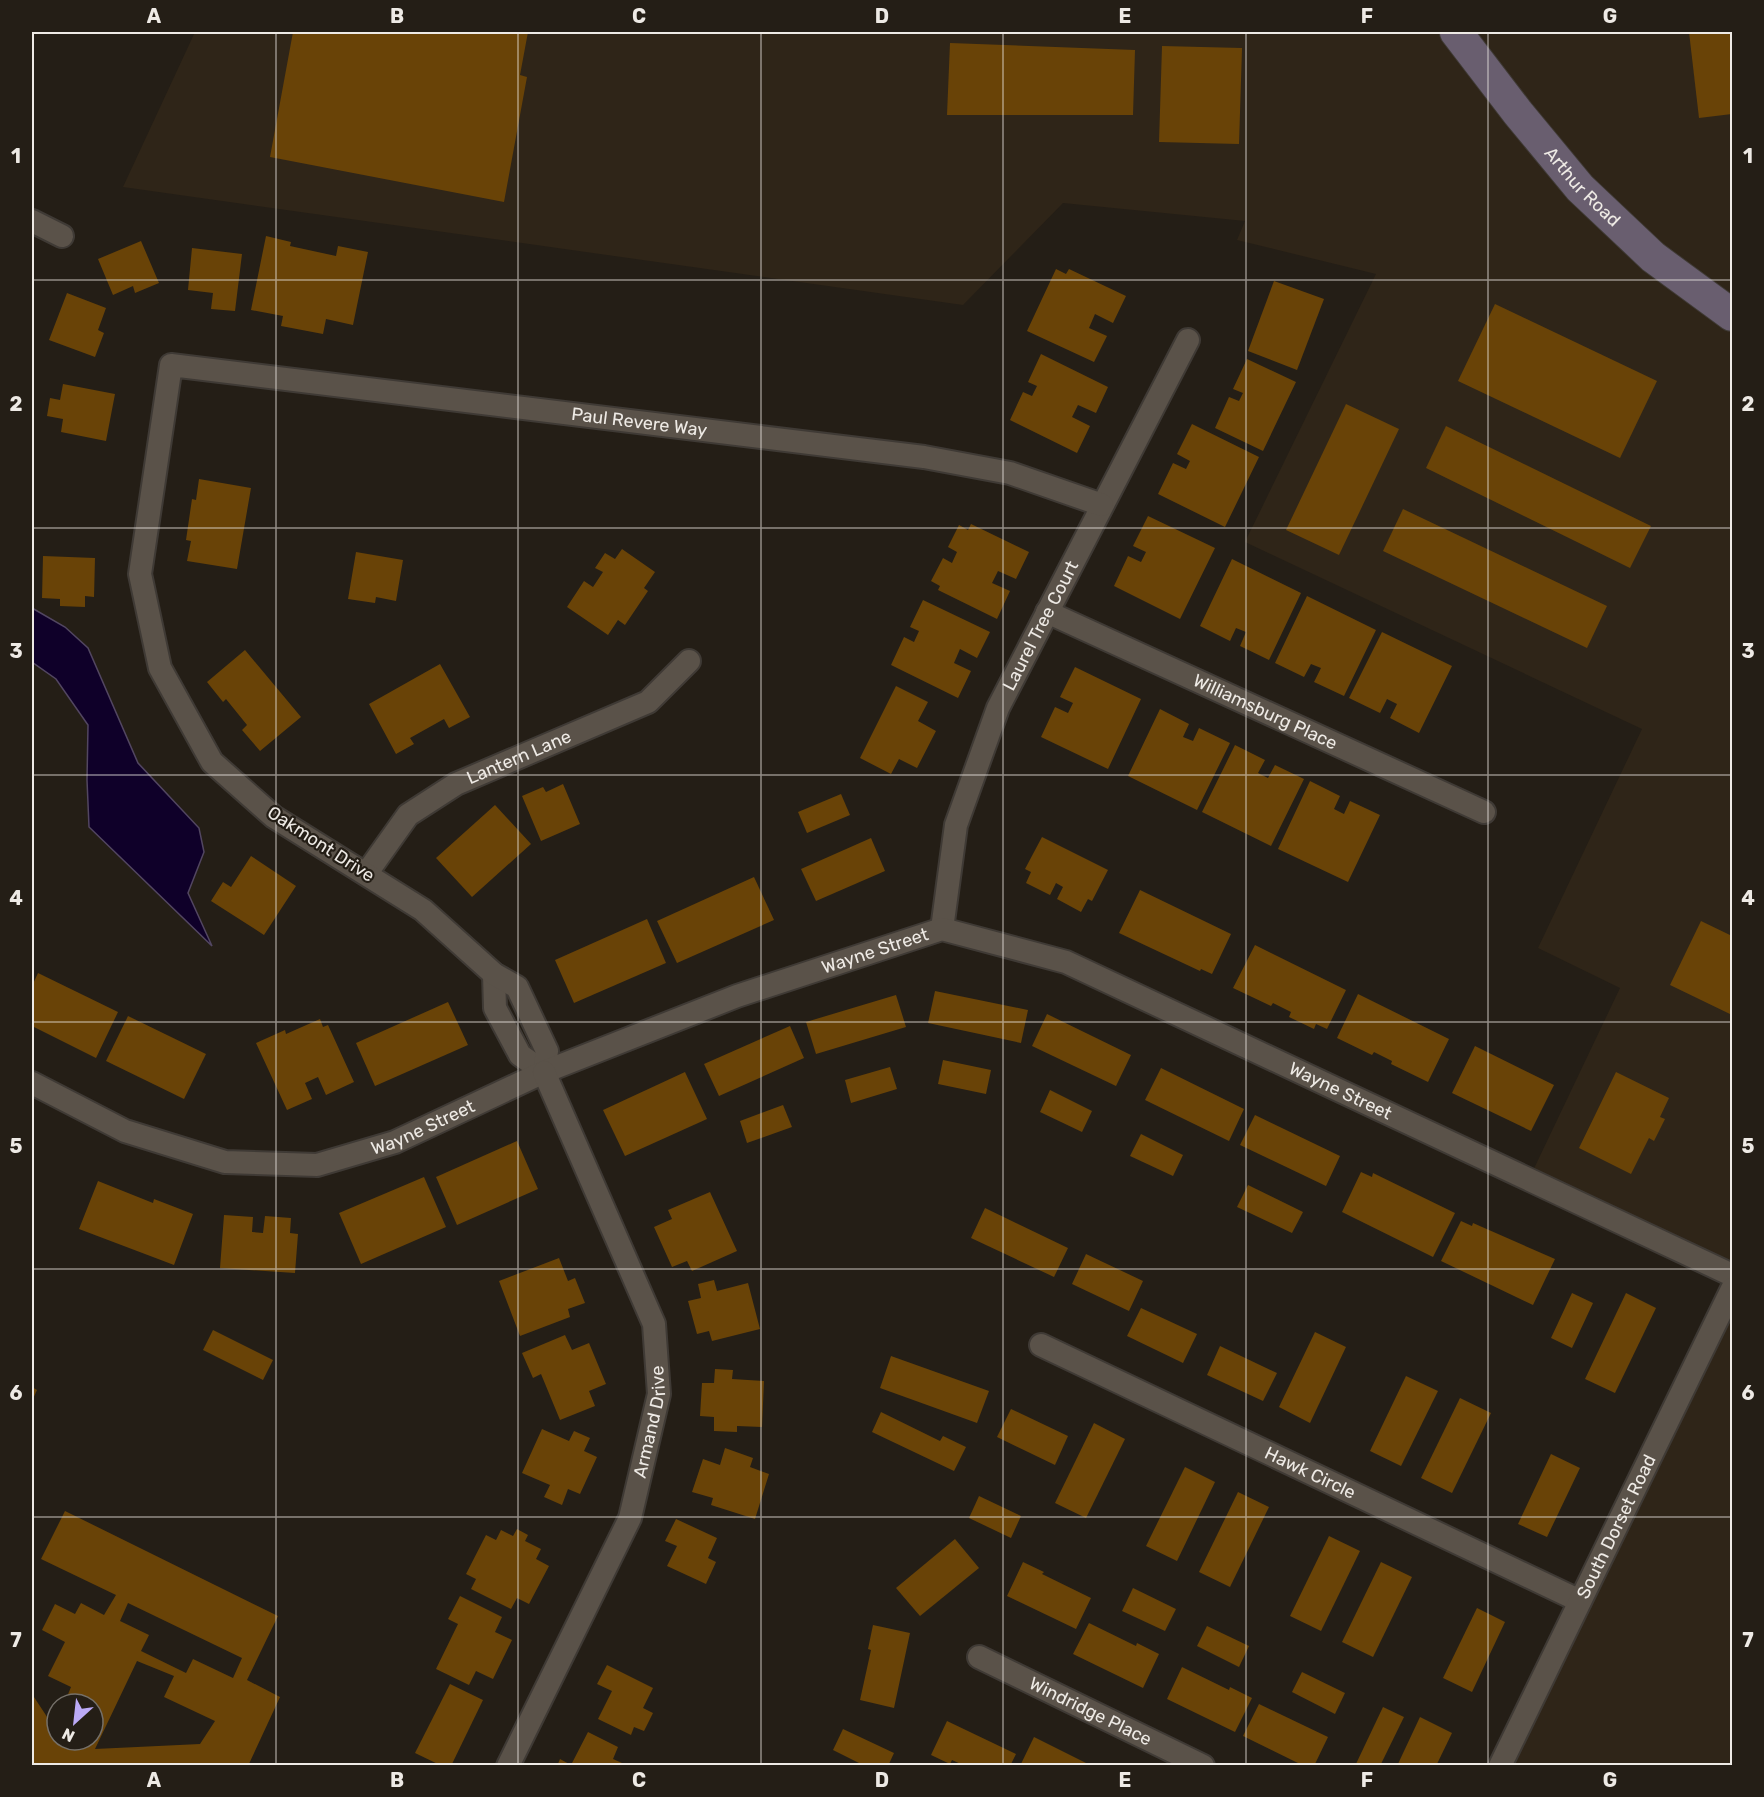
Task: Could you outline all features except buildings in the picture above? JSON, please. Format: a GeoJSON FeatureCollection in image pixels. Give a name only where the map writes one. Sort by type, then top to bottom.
{"type":"FeatureCollection","features":[{"type":"Feature","properties":{"kind":"main road","name":"Arthur Road"},"geometry":{"type":"LineString","coordinates":[[1456,32],[1518,113],[1580,188],[1653,257],[1732,315]]}},
{"type":"Feature","properties":{"kind":"street"},"geometry":{"type":"LineString","coordinates":[[32,221],[62,236]]}},
{"type":"Feature","properties":{"kind":"street","name":"Laurel Tree Court"},"geometry":{"type":"LineString","coordinates":[[942,928],[956,825],[998,708],[1188,340]]}},
{"type":"Feature","properties":{"kind":"street","name":"Paul Revere Way"},"geometry":{"type":"LineString","coordinates":[[171,365],[924,457],[1010,473],[1102,505]]}},
{"type":"Feature","properties":{"kind":"street","name":"Oakmont Drive"},"geometry":{"type":"LineString","coordinates":[[171,365],[140,574],[160,668],[212,762],[274,816],[423,910],[494,974],[517,987],[547,1051],[544,1072]]}},
{"type":"Feature","properties":{"kind":"street","name":"Williamsburg Place"},"geometry":{"type":"LineString","coordinates":[[1047,612],[1484,812]]}},
{"type":"Feature","properties":{"kind":"street","name":"Lantern Lane"},"geometry":{"type":"LineString","coordinates":[[366,874],[408,815],[456,784],[648,702],[689,661]]}},
{"type":"Feature","properties":{"kind":"street","name":"Wayne Street"},"geometry":{"type":"LineString","coordinates":[[32,1083],[125,1131],[225,1162],[317,1165],[395,1142],[544,1072],[736,996],[942,928],[1066,962],[1732,1275]]}},
{"type":"Feature","properties":{"kind":"street","name":"Armand Drive"},"geometry":{"type":"LineString","coordinates":[[508,1766],[630,1518],[659,1394],[654,1324],[544,1072]]}},
{"type":"Feature","properties":{"kind":"street","name":"South Dorset Road"},"geometry":{"type":"LineString","coordinates":[[1500,1766],[1732,1289]]}},
{"type":"Feature","properties":{"kind":"street","name":"Hawk Circle"},"geometry":{"type":"LineString","coordinates":[[1041,1345],[1580,1601]]}},
{"type":"Feature","properties":{"kind":"street","name":"Windridge Place"},"geometry":{"type":"LineString","coordinates":[[979,1657],[1203,1766]]}},
{"type":"Feature","properties":{"kind":"shaded area"},"geometry":{"type":"Polygon","coordinates":[[[195,32],[1732,32],[1732,1275],[1529,1179],[1620,988],[1538,948],[1642,729],[1245,542],[1376,274],[1237,240],[1245,221],[1063,203],[963,305],[123,187],[195,32]]]}},
{"type":"Feature","properties":{"kind":"shaded area"},"geometry":{"type":"Polygon","coordinates":[[[32,608],[65,627],[88,648],[138,763],[199,828],[204,852],[188,893],[212,946],[89,827],[88,725],[56,679],[32,662],[32,608]]]}},
{"type":"Feature","properties":{"kind":"shaded area"},"geometry":{"type":"Polygon","coordinates":[[[1732,1289],[1732,1765],[1500,1766],[1732,1289]]]}}]}
